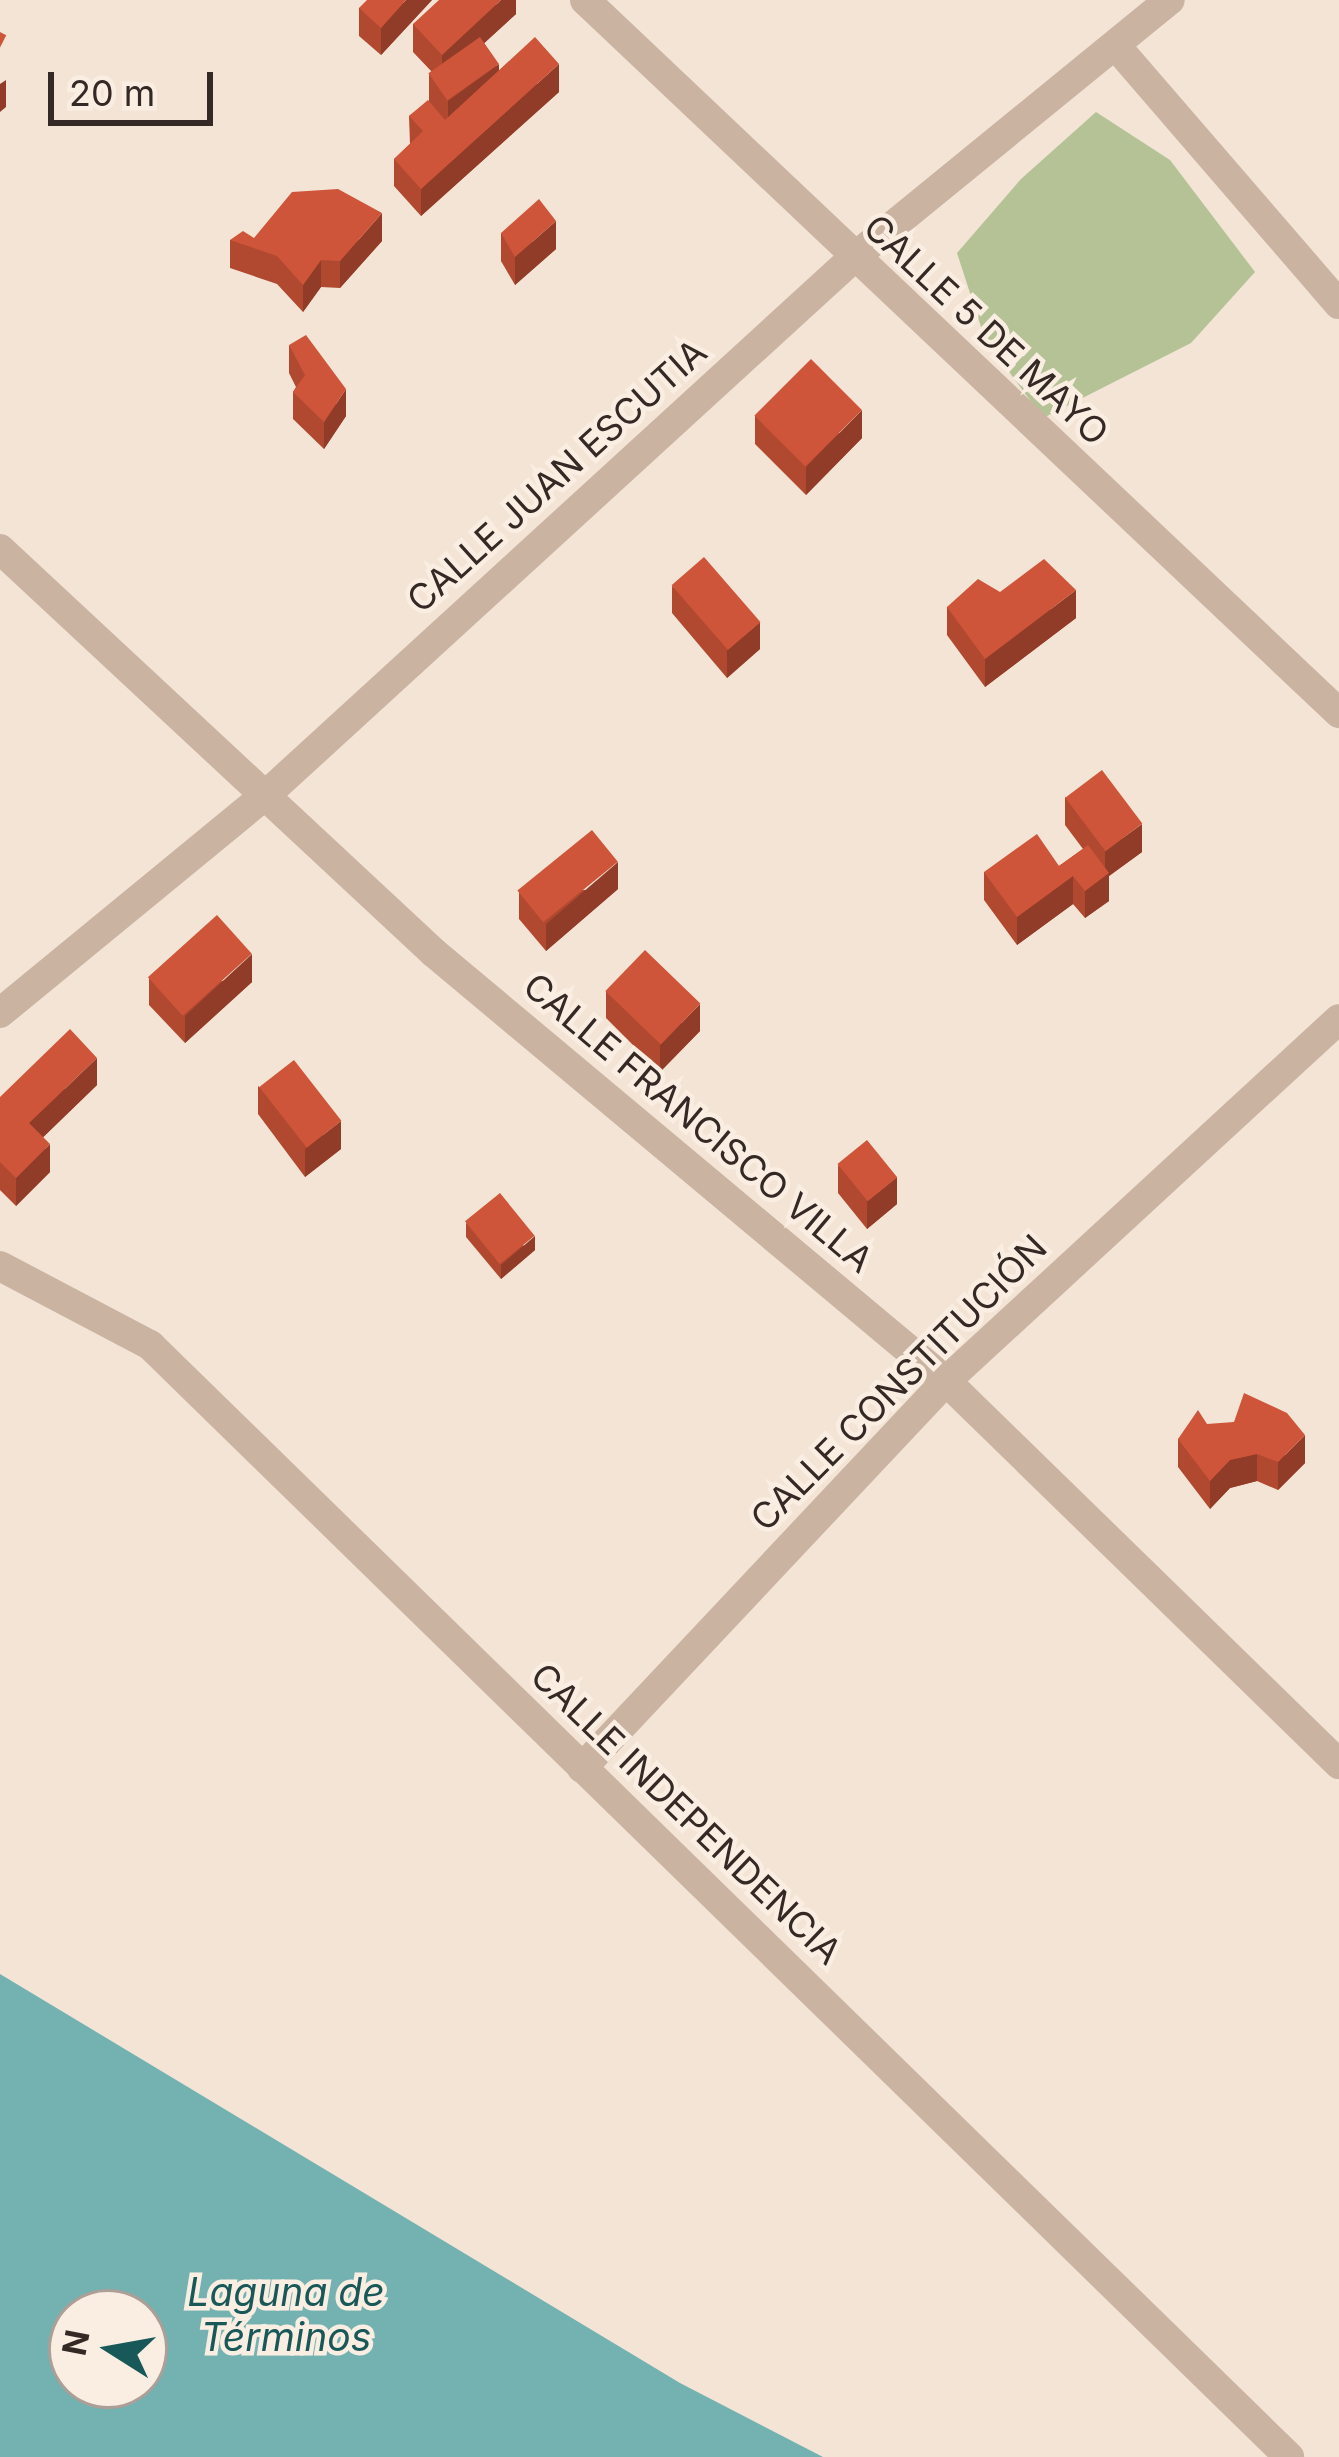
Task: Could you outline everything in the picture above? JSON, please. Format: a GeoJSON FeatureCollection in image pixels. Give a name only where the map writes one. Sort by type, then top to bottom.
{"type":"FeatureCollection","features":[{"type":"Feature","properties":{"kind":"street","name":"CALLE 5 DE MAYO"},"geometry":{"type":"LineString","coordinates":[[585,0],[852,259],[1339,713]]}},
{"type":"Feature","properties":{"kind":"street","name":"CALLE JUAN ESCUTIA"},"geometry":{"type":"LineString","coordinates":[[0,1012],[267,794],[852,259],[1170,0]]}},
{"type":"Feature","properties":{"kind":"street"},"geometry":{"type":"LineString","coordinates":[[1116,46],[1339,304]]}},
{"type":"Feature","properties":{"kind":"street","name":"CALLE FRANCISCO VILLA"},"geometry":{"type":"LineString","coordinates":[[0,550],[433,952],[946,1381],[1339,1764]]}},
{"type":"Feature","properties":{"kind":"street","name":"CALLE CONSTITUCIÓN"},"geometry":{"type":"LineString","coordinates":[[583,1768],[946,1381],[1339,1019]]}},
{"type":"Feature","properties":{"kind":"street","name":"CALLE INDEPENDENCIA"},"geometry":{"type":"LineString","coordinates":[[0,1266],[150,1346],[1289,2457]]}},
{"type":"Feature","properties":{"kind":"green space"},"geometry":{"type":"Polygon","coordinates":[[[1096,112],[1170,160],[1255,272],[1191,343],[1043,418],[985,339],[957,253],[1021,179],[1096,112]]]}},
{"type":"Feature","properties":{"kind":"water","name":"Laguna de Términos"},"geometry":{"type":"Polygon","coordinates":[[[0,1974],[680,2383],[823,2457],[0,2457],[0,1974]]]}},
{"type":"Feature","properties":{"kind":"building"},"geometry":{"type":"Polygon","coordinates":[[[367,0],[406,0],[381,28],[359,8],[367,0]]]}},
{"type":"Feature","properties":{"kind":"building"},"geometry":{"type":"Polygon","coordinates":[[[439,0],[501,0],[442,55],[413,24],[439,0]]]}},
{"type":"Feature","properties":{"kind":"building"},"geometry":{"type":"Polygon","coordinates":[[[480,37],[499,64],[447,100],[428,73],[480,37]]]}},
{"type":"Feature","properties":{"kind":"building"},"geometry":{"type":"Polygon","coordinates":[[[535,37],[559,64],[421,189],[394,159],[423,131],[409,116],[428,100],[445,120],[535,37]]]}},
{"type":"Feature","properties":{"kind":"building"},"geometry":{"type":"Polygon","coordinates":[[[338,189],[382,213],[340,261],[321,260],[303,285],[277,256],[230,240],[243,231],[254,238],[292,192],[338,189]]]}},
{"type":"Feature","properties":{"kind":"building"},"geometry":{"type":"Polygon","coordinates":[[[539,199],[556,221],[515,257],[501,233],[539,199]]]}},
{"type":"Feature","properties":{"kind":"building"},"geometry":{"type":"Polygon","coordinates":[[[306,335],[346,389],[324,422],[293,392],[305,375],[289,345],[306,335]]]}},
{"type":"Feature","properties":{"kind":"building"},"geometry":{"type":"Polygon","coordinates":[[[811,359],[862,410],[805,466],[754,416],[811,359]]]}},
{"type":"Feature","properties":{"kind":"building"},"geometry":{"type":"Polygon","coordinates":[[[704,557],[760,622],[728,650],[672,585],[704,557]]]}},
{"type":"Feature","properties":{"kind":"building"},"geometry":{"type":"Polygon","coordinates":[[[1044,559],[1076,590],[985,659],[947,607],[978,579],[1000,592],[1044,559]]]}},
{"type":"Feature","properties":{"kind":"building"},"geometry":{"type":"Polygon","coordinates":[[[1102,770],[1142,824],[1106,851],[1065,798],[1102,770]]]}},
{"type":"Feature","properties":{"kind":"building"},"geometry":{"type":"Polygon","coordinates":[[[592,830],[618,862],[543,922],[517,890],[592,830]]]}},
{"type":"Feature","properties":{"kind":"building"},"geometry":{"type":"Polygon","coordinates":[[[1037,834],[1059,866],[1088,845],[1109,873],[1085,891],[1073,876],[1017,917],[984,872],[1037,834]]]}},
{"type":"Feature","properties":{"kind":"building"},"geometry":{"type":"Polygon","coordinates":[[[217,915],[252,954],[183,1016],[148,977],[217,915]]]}},
{"type":"Feature","properties":{"kind":"building"},"geometry":{"type":"Polygon","coordinates":[[[645,950],[700,1003],[661,1044],[605,991],[645,950]]]}},
{"type":"Feature","properties":{"kind":"building"},"geometry":{"type":"Polygon","coordinates":[[[70,1029],[97,1058],[29,1123],[50,1144],[16,1178],[0,1162],[0,1097],[70,1029]]]}},
{"type":"Feature","properties":{"kind":"building"},"geometry":{"type":"Polygon","coordinates":[[[294,1060],[341,1121],[307,1148],[259,1087],[294,1060]]]}},
{"type":"Feature","properties":{"kind":"building"},"geometry":{"type":"Polygon","coordinates":[[[867,1140],[897,1177],[868,1201],[837,1164],[867,1140]]]}},
{"type":"Feature","properties":{"kind":"building"},"geometry":{"type":"Polygon","coordinates":[[[500,1193],[535,1236],[500,1264],[465,1221],[500,1193]]]}},
{"type":"Feature","properties":{"kind":"building"},"geometry":{"type":"Polygon","coordinates":[[[1244,1393],[1287,1413],[1305,1435],[1278,1462],[1257,1454],[1230,1460],[1210,1481],[1178,1439],[1198,1410],[1207,1424],[1234,1422],[1244,1393]]]}}]}
